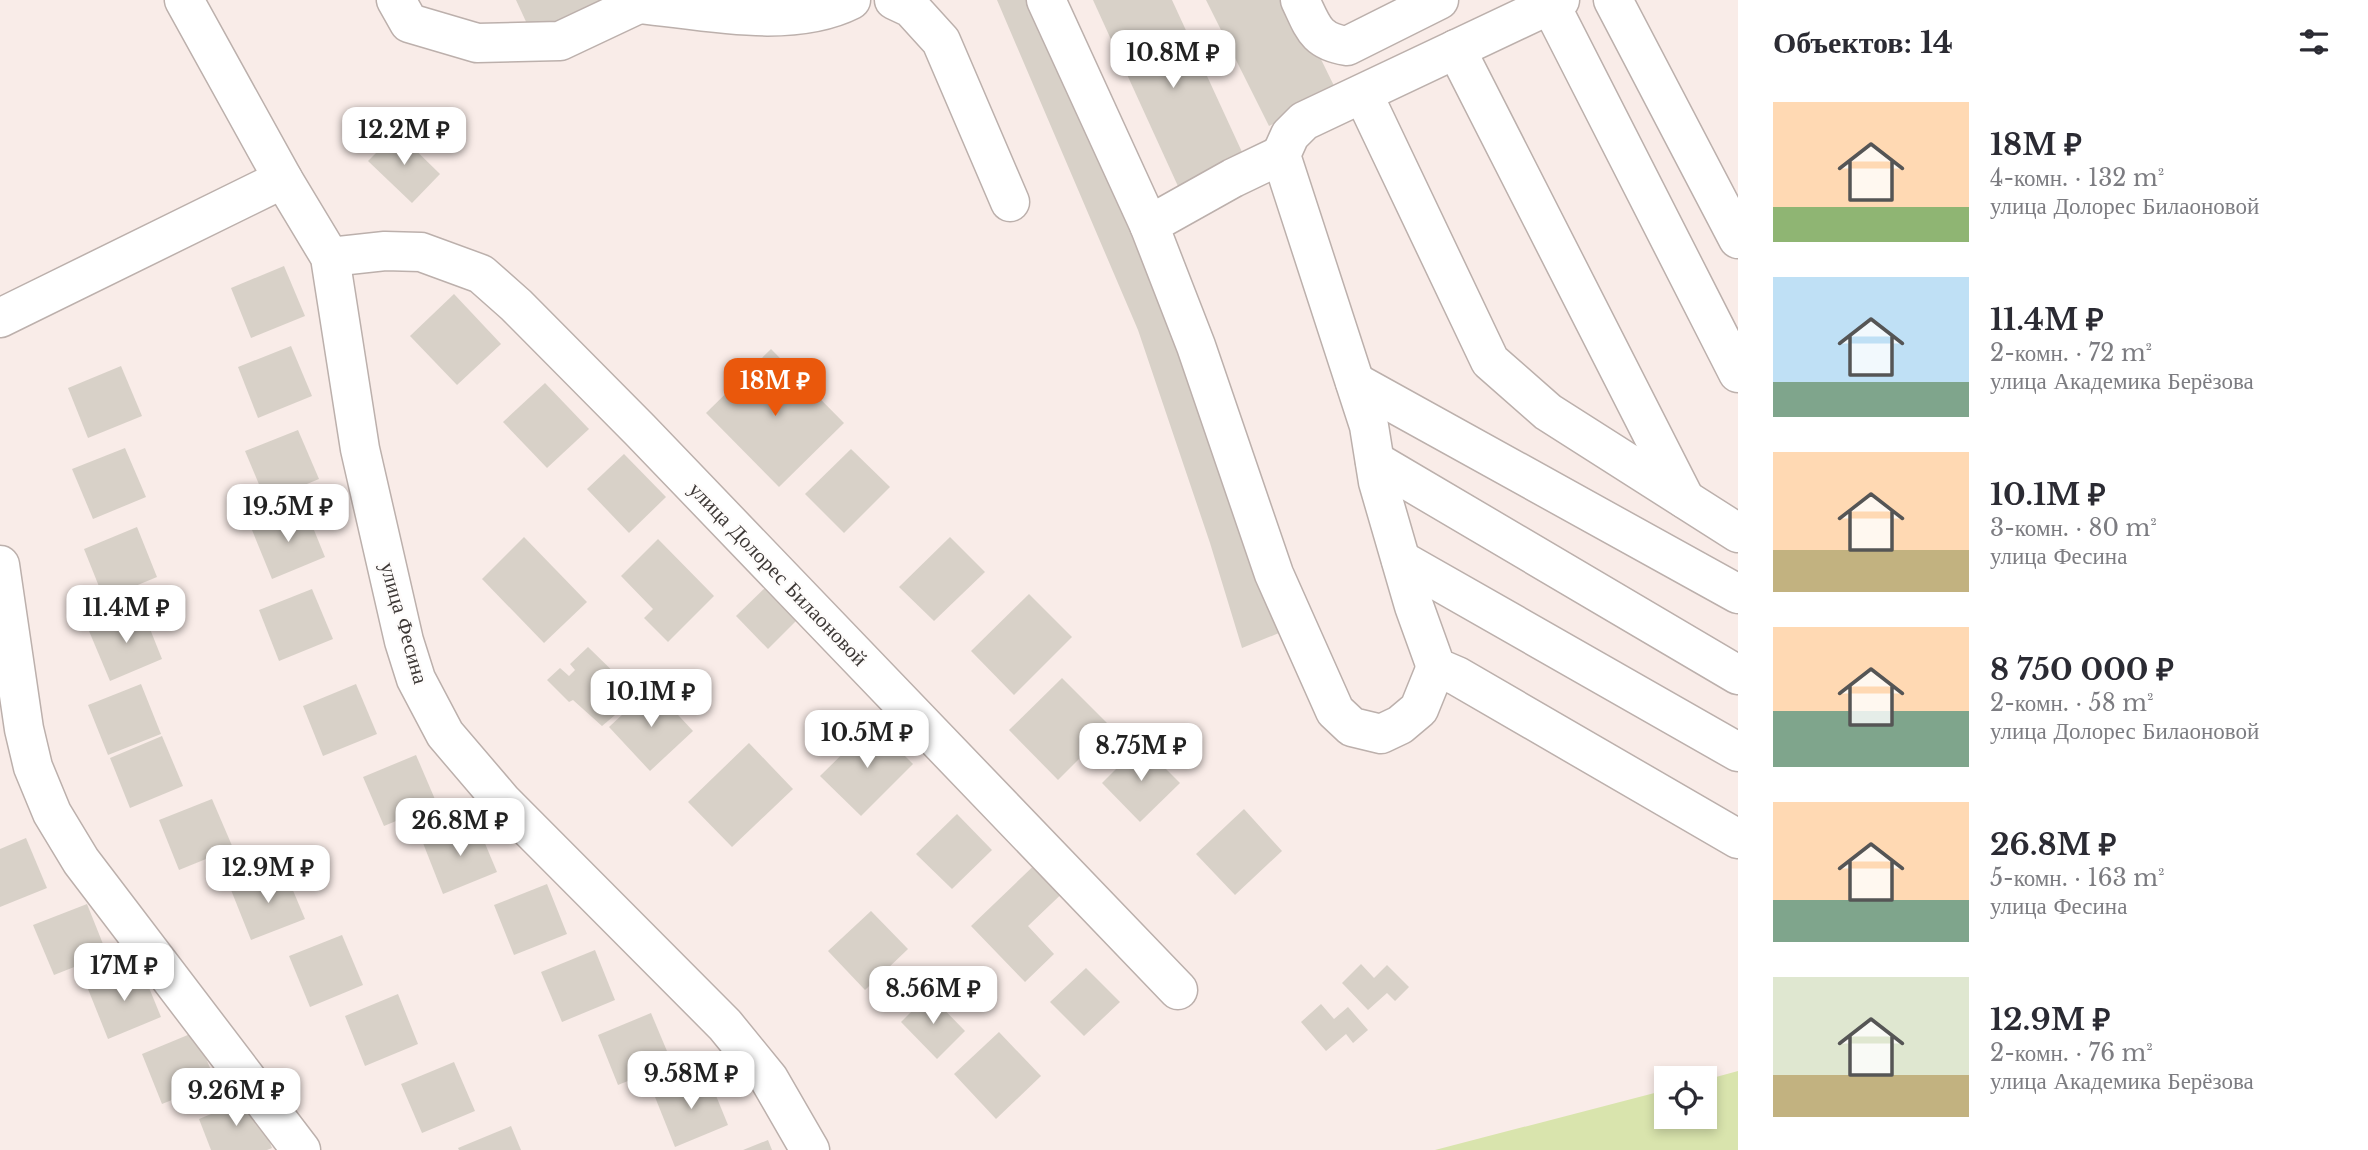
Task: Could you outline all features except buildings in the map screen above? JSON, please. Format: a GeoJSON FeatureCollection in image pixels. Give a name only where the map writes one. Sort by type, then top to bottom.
{"type":"FeatureCollection","features":[{"type":"Feature","properties":{"kind":"street","name":"улица Фесина"},"geometry":{"type":"LineString","coordinates":[[184,0],[283,179],[330,257],[360,449],[404,641],[416,679],[445,734],[503,802],[725,1025],[769,1079],[810,1150]]}},
{"type":"Feature","properties":{"kind":"street"},"geometry":{"type":"LineString","coordinates":[[396,0],[409,23],[477,43],[560,41],[644,2],[746,16],[814,14],[851,0]]}},
{"type":"Feature","properties":{"kind":"street"},"geometry":{"type":"LineString","coordinates":[[894,0],[911,8],[942,41],[1010,202]]}},
{"type":"Feature","properties":{"kind":"street"},"geometry":{"type":"LineString","coordinates":[[1046,0],[1149,225],[1161,262],[1196,346],[1274,574],[1335,711],[1352,727],[1381,734],[1400,725],[1419,709],[1436,667],[1414,606],[1378,482],[1369,426],[1281,155]]}},
{"type":"Feature","properties":{"kind":"street"},"geometry":{"type":"LineString","coordinates":[[1300,0],[1315,33],[1330,43],[1347,46],[1439,0]]}},
{"type":"Feature","properties":{"kind":"street"},"geometry":{"type":"LineString","coordinates":[[1613,0],[1738,239]]}},
{"type":"Feature","properties":{"kind":"street"},"geometry":{"type":"LineString","coordinates":[[1149,225],[1233,178],[1281,155],[1290,135],[1304,121],[1555,2],[1738,373]]}},
{"type":"Feature","properties":{"kind":"street"},"geometry":{"type":"LineString","coordinates":[[1456,49],[1685,499]]}},
{"type":"Feature","properties":{"kind":"street"},"geometry":{"type":"LineString","coordinates":[[1363,94],[1490,360],[1548,412],[1738,533]]}},
{"type":"Feature","properties":{"kind":"street"},"geometry":{"type":"LineString","coordinates":[[0,318],[283,179]]}},
{"type":"Feature","properties":{"kind":"street","name":"улица Долорес Билаоновой"},"geometry":{"type":"LineString","coordinates":[[330,257],[385,251],[421,252],[481,274],[516,305],[640,430],[1178,990]]}},
{"type":"Feature","properties":{"kind":"street"},"geometry":{"type":"LineString","coordinates":[[1355,382],[1738,594]]}},
{"type":"Feature","properties":{"kind":"street"},"geometry":{"type":"LineString","coordinates":[[1375,461],[1738,675]]}},
{"type":"Feature","properties":{"kind":"street"},"geometry":{"type":"LineString","coordinates":[[1401,560],[1738,752]]}},
{"type":"Feature","properties":{"kind":"street"},"geometry":{"type":"LineString","coordinates":[[0,565],[24,729],[33,768],[52,813],[89,872],[301,1150]]}},
{"type":"Feature","properties":{"kind":"street"},"geometry":{"type":"LineString","coordinates":[[1436,667],[1457,676],[1738,839]]}},
{"type":"Feature","properties":{"kind":"green space"},"geometry":{"type":"Polygon","coordinates":[[[1738,1071],[1738,1150],[1435,1150],[1654,1093],[1654,1129],[1717,1129],[1717,1077],[1738,1071]]]}}]}
